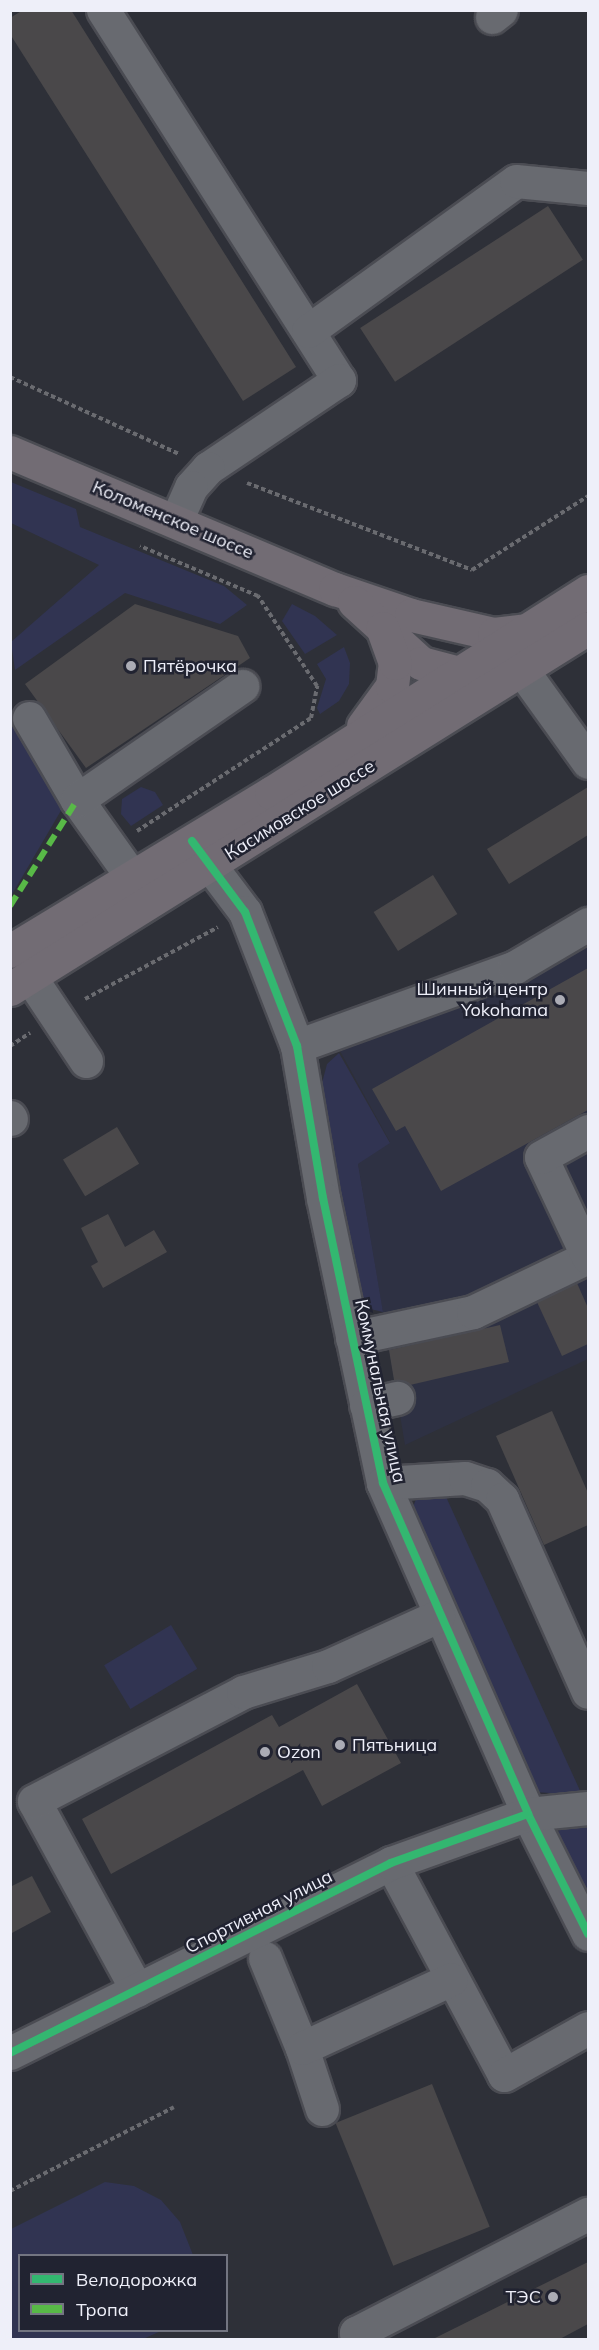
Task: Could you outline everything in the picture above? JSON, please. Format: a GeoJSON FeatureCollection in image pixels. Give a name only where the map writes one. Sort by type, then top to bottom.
{"type":"FeatureCollection","features":[{"type":"Feature","properties":{"kind":"main road","name":"Коломенское шоссе"},"geometry":{"type":"LineString","coordinates":[[10,452],[176,520],[335,589],[411,615],[494,634],[528,630]]}},
{"type":"Feature","properties":{"kind":"main road","name":"Коломенское шоссе"},"geometry":{"type":"LineString","coordinates":[[335,589],[376,619],[421,663],[456,675],[496,678],[522,670]]}},
{"type":"Feature","properties":{"kind":"main road","name":"Касимовское шоссе"},"geometry":{"type":"LineString","coordinates":[[20,983],[201,854],[345,746],[588,591]]}},
{"type":"Feature","properties":{"kind":"main road"},"geometry":{"type":"LineString","coordinates":[[410,741],[448,696],[460,658],[454,643],[411,615]]}},
{"type":"Feature","properties":{"kind":"main road"},"geometry":{"type":"LineString","coordinates":[[345,746],[382,705],[392,686],[395,663],[376,619]]}},
{"type":"Feature","properties":{"kind":"main road","name":"Касимовское шоссе"},"geometry":{"type":"LineString","coordinates":[[10,951],[132,877],[201,854],[410,741],[588,628]]}},
{"type":"Feature","properties":{"kind":"street"},"geometry":{"type":"LineString","coordinates":[[103,10],[339,380],[208,468],[190,487],[176,520]]}},
{"type":"Feature","properties":{"kind":"street"},"geometry":{"type":"LineString","coordinates":[[308,331],[516,181],[588,188]]}},
{"type":"Feature","properties":{"kind":"street"},"geometry":{"type":"LineString","coordinates":[[522,670],[588,762]]}},
{"type":"Feature","properties":{"kind":"street"},"geometry":{"type":"LineString","coordinates":[[77,800],[242,687]]}},
{"type":"Feature","properties":{"kind":"street"},"geometry":{"type":"LineString","coordinates":[[29,718],[77,800],[132,877]]}},
{"type":"Feature","properties":{"kind":"street","name":"Коммунальная улица"},"geometry":{"type":"LineString","coordinates":[[201,854],[246,912],[297,1046],[352,1338],[382,1401],[383,1483],[438,1616],[528,1814],[588,1934]]}},
{"type":"Feature","properties":{"kind":"street"},"geometry":{"type":"LineString","coordinates":[[297,1046],[515,967],[588,924]]}},
{"type":"Feature","properties":{"kind":"street"},"geometry":{"type":"LineString","coordinates":[[20,983],[58,1013],[86,1061]]}},
{"type":"Feature","properties":{"kind":"street"},"geometry":{"type":"LineString","coordinates":[[352,1338],[473,1312],[588,1257],[541,1157],[588,1131]]}},
{"type":"Feature","properties":{"kind":"street"},"geometry":{"type":"LineString","coordinates":[[383,1483],[465,1478],[487,1485],[502,1498],[588,1688]]}},
{"type":"Feature","properties":{"kind":"street"},"geometry":{"type":"LineString","coordinates":[[137,1990],[22,1807],[243,1692],[328,1666],[438,1616]]}},
{"type":"Feature","properties":{"kind":"street","name":"Спортивная улица"},"geometry":{"type":"LineString","coordinates":[[10,2053],[391,1863],[528,1814],[588,1808]]}},
{"type":"Feature","properties":{"kind":"street"},"geometry":{"type":"LineString","coordinates":[[391,1863],[504,2075],[588,2028]]}},
{"type":"Feature","properties":{"kind":"street"},"geometry":{"type":"LineString","coordinates":[[265,1958],[302,2048],[322,2109]]}},
{"type":"Feature","properties":{"kind":"street"},"geometry":{"type":"LineString","coordinates":[[302,2048],[451,1979]]}},
{"type":"Feature","properties":{"kind":"street"},"geometry":{"type":"LineString","coordinates":[[359,2340],[356,2333],[588,2214]]}},
{"type":"Feature","properties":{"kind":"path"},"geometry":{"type":"LineString","coordinates":[[10,377],[208,468],[472,570],[588,496]]}},
{"type":"Feature","properties":{"kind":"path"},"geometry":{"type":"LineString","coordinates":[[111,848],[311,718],[317,686],[258,596],[137,544]]}},
{"type":"Feature","properties":{"kind":"path"},"geometry":{"type":"LineString","coordinates":[[10,1046],[58,1013],[246,912]]}},
{"type":"Feature","properties":{"kind":"path"},"geometry":{"type":"LineString","coordinates":[[10,2191],[174,2107]]}},
{"type":"Feature","properties":{"kind":"shaded area"},"geometry":{"type":"Polygon","coordinates":[[[11,482],[76,509],[80,527],[224,586],[247,605],[220,624],[125,593],[15,670],[11,642],[99,565],[11,523],[11,482]]]}},
{"type":"Feature","properties":{"kind":"shaded area"},"geometry":{"type":"Polygon","coordinates":[[[292,604],[315,616],[337,635],[305,654],[282,621],[292,604]]]}},
{"type":"Feature","properties":{"kind":"shaded area"},"geometry":{"type":"Polygon","coordinates":[[[344,647],[350,663],[349,684],[339,701],[320,714],[317,708],[326,679],[317,664],[344,647]]]}},
{"type":"Feature","properties":{"kind":"shaded area"},"geometry":{"type":"Polygon","coordinates":[[[11,725],[66,802],[11,896],[11,725]]]}},
{"type":"Feature","properties":{"kind":"shaded area"},"geometry":{"type":"Polygon","coordinates":[[[141,787],[155,792],[163,805],[131,826],[121,814],[122,799],[141,787]]]}},
{"type":"Feature","properties":{"kind":"shaded area"},"geometry":{"type":"Polygon","coordinates":[[[588,904],[588,1359],[405,1445],[358,1164],[390,1142],[323,1020],[507,953],[588,904]]]}},
{"type":"Feature","properties":{"kind":"shaded area"},"geometry":{"type":"Polygon","coordinates":[[[339,1053],[390,1143],[358,1164],[383,1312],[366,1308],[359,1295],[322,1083],[327,1064],[339,1053]]]}},
{"type":"Feature","properties":{"kind":"shaded area"},"geometry":{"type":"Polygon","coordinates":[[[442,1488],[582,1795],[534,1792],[412,1510],[419,1491],[442,1488]]]}},
{"type":"Feature","properties":{"kind":"shaded area"},"geometry":{"type":"Polygon","coordinates":[[[171,1625],[197,1669],[130,1709],[104,1665],[171,1625]]]}},
{"type":"Feature","properties":{"kind":"shaded area"},"geometry":{"type":"Polygon","coordinates":[[[588,1821],[588,1905],[556,1836],[563,1824],[588,1821]]]}},
{"type":"Feature","properties":{"kind":"shaded area"},"geometry":{"type":"Polygon","coordinates":[[[105,2182],[134,2186],[161,2200],[180,2222],[193,2254],[18,2254],[18,2332],[159,2332],[143,2339],[11,2339],[11,2229],[105,2182]]]}},
{"type":"Feature","properties":{"kind":"building"},"geometry":{"type":"Polygon","coordinates":[[[23,10],[71,10],[296,367],[243,401],[10,34],[10,18],[23,10]]]}},
{"type":"Feature","properties":{"kind":"building"},"geometry":{"type":"Polygon","coordinates":[[[548,206],[583,260],[395,382],[360,328],[548,206]]]}},
{"type":"Feature","properties":{"kind":"building"},"geometry":{"type":"Polygon","coordinates":[[[135,604],[238,636],[250,658],[86,768],[25,684],[135,604]]]}},
{"type":"Feature","properties":{"kind":"building"},"geometry":{"type":"Polygon","coordinates":[[[588,787],[588,835],[509,884],[487,849],[588,787]]]}},
{"type":"Feature","properties":{"kind":"building"},"geometry":{"type":"Polygon","coordinates":[[[433,875],[457,914],[398,951],[374,912],[433,875]]]}},
{"type":"Feature","properties":{"kind":"building"},"geometry":{"type":"Polygon","coordinates":[[[588,968],[588,1110],[441,1191],[405,1126],[396,1131],[372,1089],[588,968]]]}},
{"type":"Feature","properties":{"kind":"building"},"geometry":{"type":"Polygon","coordinates":[[[117,1127],[139,1164],[85,1196],[63,1159],[117,1127]]]}},
{"type":"Feature","properties":{"kind":"building"},"geometry":{"type":"Polygon","coordinates":[[[108,1214],[125,1247],[154,1230],[167,1252],[103,1288],[91,1266],[98,1262],[81,1228],[108,1214]]]}},
{"type":"Feature","properties":{"kind":"building"},"geometry":{"type":"Polygon","coordinates":[[[577,1283],[588,1308],[588,1344],[562,1356],[537,1302],[577,1283]]]}},
{"type":"Feature","properties":{"kind":"building"},"geometry":{"type":"Polygon","coordinates":[[[500,1325],[509,1362],[410,1385],[394,1380],[389,1350],[500,1325]]]}},
{"type":"Feature","properties":{"kind":"building"},"geometry":{"type":"Polygon","coordinates":[[[552,1411],[588,1493],[588,1525],[544,1545],[496,1436],[552,1411]]]}},
{"type":"Feature","properties":{"kind":"building"},"geometry":{"type":"Polygon","coordinates":[[[357,1684],[401,1763],[322,1806],[303,1770],[111,1874],[82,1819],[272,1715],[279,1727],[357,1684]]]}},
{"type":"Feature","properties":{"kind":"building"},"geometry":{"type":"Polygon","coordinates":[[[32,1876],[51,1912],[10,1934],[10,1887],[32,1876]]]}},
{"type":"Feature","properties":{"kind":"building"},"geometry":{"type":"Polygon","coordinates":[[[432,2084],[490,2227],[393,2266],[336,2123],[432,2084]]]}},
{"type":"Feature","properties":{"kind":"building","name":"ТЭС"},"geometry":{"type":"Polygon","coordinates":[[[588,2262],[588,2324],[558,2340],[431,2340],[588,2262]]]}},
{"type":"Feature","properties":{"kind":"marked path"},"geometry":{"type":"LineString","coordinates":[[10,906],[77,800]]}},
{"type":"Feature","properties":{"kind":"cycle path"},"geometry":{"type":"LineString","coordinates":[[192,841],[245,912],[297,1046],[323,1198],[383,1483],[528,1814],[588,1934]]}},
{"type":"Feature","properties":{"kind":"cycle path"},"geometry":{"type":"LineString","coordinates":[[10,2053],[391,1863],[528,1814]]}},
{"type":"Feature","properties":{"kind":"place","name":"Пятёрочка"},"geometry":{"type":"Point","coordinates":[131,666]}},
{"type":"Feature","properties":{"kind":"place","name":"Шинный центр Yokohama"},"geometry":{"type":"Point","coordinates":[560,1000]}},
{"type":"Feature","properties":{"kind":"place","name":"Пятьница"},"geometry":{"type":"Point","coordinates":[340,1745]}},
{"type":"Feature","properties":{"kind":"place","name":"Ozon"},"geometry":{"type":"Point","coordinates":[265,1752]}},
{"type":"Feature","properties":{"kind":"place","name":"ТЭС"},"geometry":{"type":"Point","coordinates":[553,2297]}}]}
